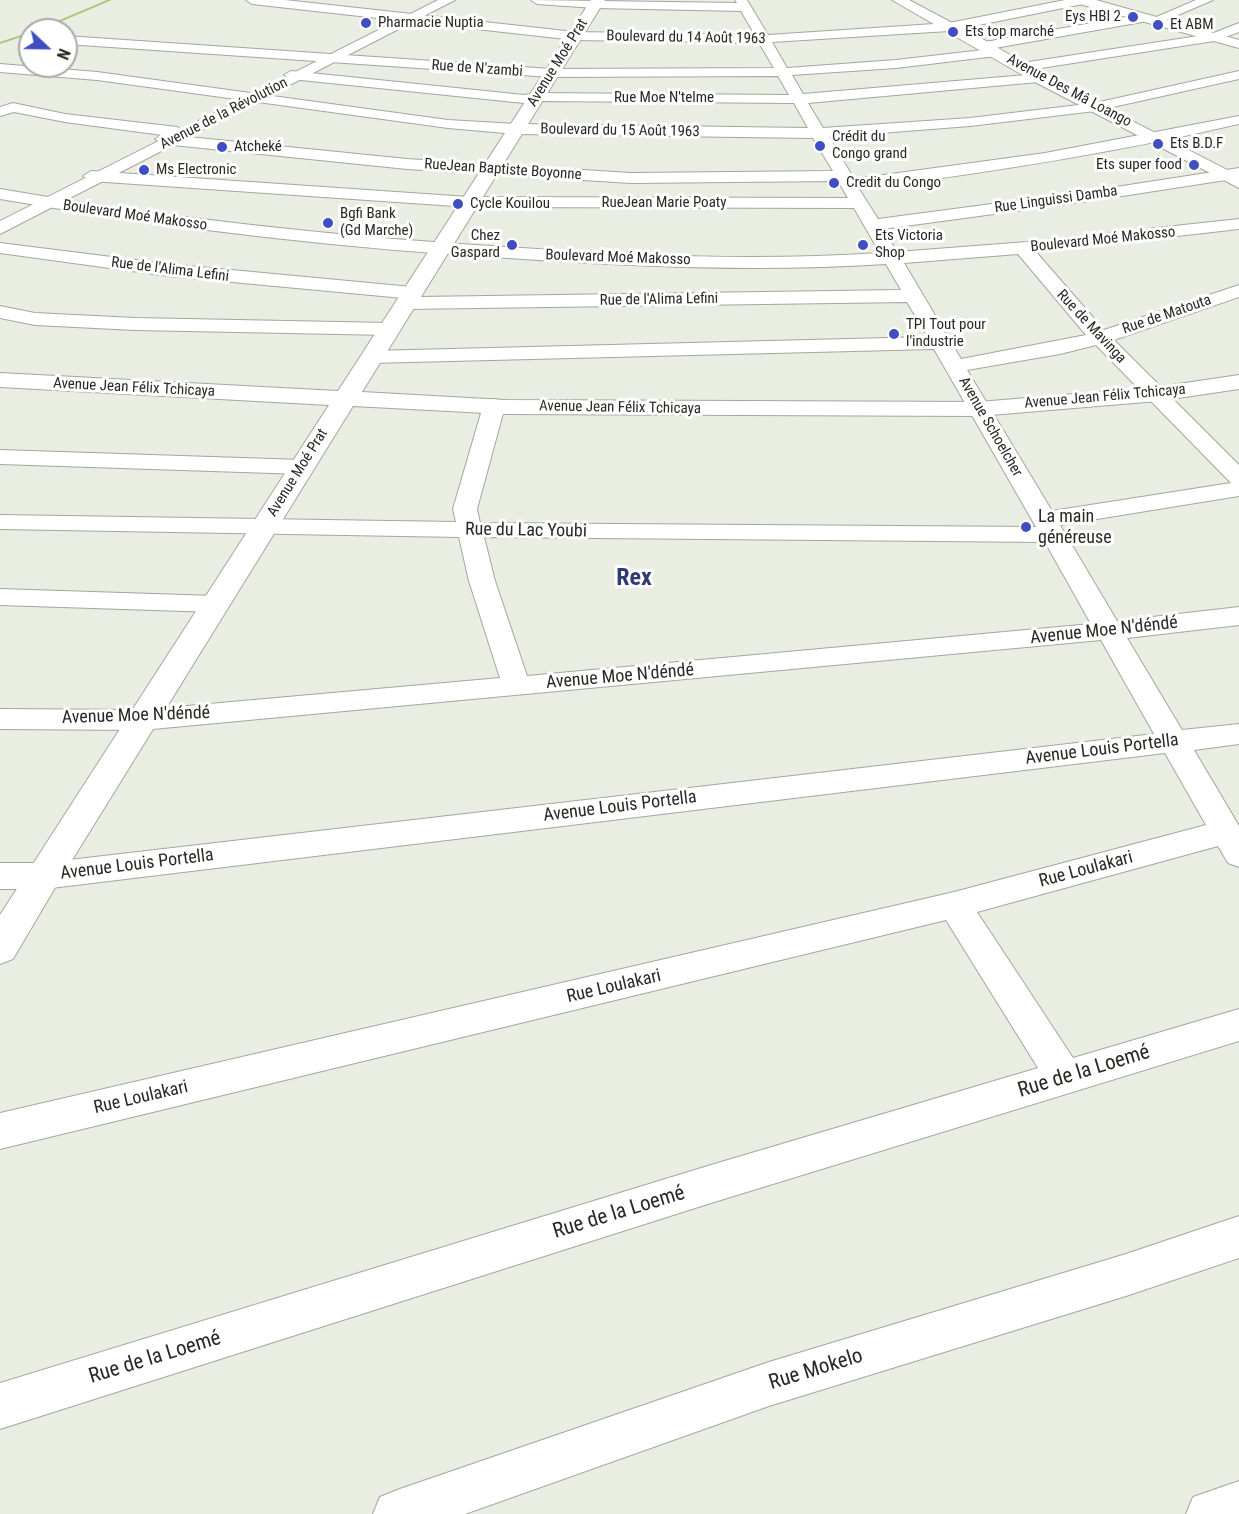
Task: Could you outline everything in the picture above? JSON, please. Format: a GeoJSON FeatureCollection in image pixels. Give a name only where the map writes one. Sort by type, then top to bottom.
{"type":"FeatureCollection","features":[{"type":"Feature","properties":{"kind":"street","name":"Boulevard du 14 Août 1963"},"geometry":{"type":"LineString","coordinates":[[252,0],[574,36],[766,50],[949,27],[1082,0]]}},
{"type":"Feature","properties":{"kind":"street","name":"Avenue de la Révolution"},"geometry":{"type":"LineString","coordinates":[[0,223],[432,5],[448,0]]}},
{"type":"Feature","properties":{"kind":"street"},"geometry":{"type":"LineString","coordinates":[[537,0],[574,36]]}},
{"type":"Feature","properties":{"kind":"street","name":"Avenue Des Mâ Loango"},"geometry":{"type":"LineString","coordinates":[[899,0],[991,49],[1038,78],[1234,177]]}},
{"type":"Feature","properties":{"kind":"street"},"geometry":{"type":"LineString","coordinates":[[1082,0],[1239,44]]}},
{"type":"Feature","properties":{"kind":"street","name":"Rue de N'zambi"},"geometry":{"type":"LineString","coordinates":[[78,41],[330,58],[574,36],[766,50],[896,64],[1148,20],[1207,0]]}},
{"type":"Feature","properties":{"kind":"street"},"geometry":{"type":"LineString","coordinates":[[432,5],[574,36],[743,4]]}},
{"type":"Feature","properties":{"kind":"street","name":"Avenue Schoelcher"},"geometry":{"type":"LineString","coordinates":[[743,4],[766,50],[799,99],[1232,843]]}},
{"type":"Feature","properties":{"kind":"street"},"geometry":{"type":"LineString","coordinates":[[1022,67],[1214,37],[1239,27]]}},
{"type":"Feature","properties":{"kind":"street"},"geometry":{"type":"LineString","coordinates":[[379,33],[405,36]]}},
{"type":"Feature","properties":{"kind":"street","name":"Avenue Moé Prat"},"geometry":{"type":"LineString","coordinates":[[0,948],[214,604],[574,36]]}},
{"type":"Feature","properties":{"kind":"street","name":"Boulevard du 15 Août 1963"},"geometry":{"type":"LineString","coordinates":[[0,68],[97,76],[359,114],[516,129],[818,133],[970,122],[1095,107],[1239,75]]}},
{"type":"Feature","properties":{"kind":"street","name":"Rue Moe N'telme"},"geometry":{"type":"LineString","coordinates":[[294,76],[513,98],[799,99],[1038,78]]}},
{"type":"Feature","properties":{"kind":"street","name":"RueJean Baptiste Boyonne"},"geometry":{"type":"LineString","coordinates":[[4,106],[171,137],[490,170],[631,178],[846,180],[1026,162],[1158,139],[1239,120]]}},
{"type":"Feature","properties":{"kind":"street","name":"RueJean Marie Poaty"},"geometry":{"type":"LineString","coordinates":[[95,177],[469,202],[859,203]]}},
{"type":"Feature","properties":{"kind":"street","name":"Rue Linguissi Damba"},"geometry":{"type":"LineString","coordinates":[[872,225],[1234,177]]}},
{"type":"Feature","properties":{"kind":"street","name":"Boulevard Moé Makosso"},"geometry":{"type":"LineString","coordinates":[[0,194],[173,223],[323,240],[440,250],[706,261],[812,262],[1024,249],[1239,224]]}},
{"type":"Feature","properties":{"kind":"street","name":"Avenue de la Révolution"},"geometry":{"type":"LineString","coordinates":[[0,228],[45,202]]}},
{"type":"Feature","properties":{"kind":"street","name":"Rue de l'Alima Lefini"},"geometry":{"type":"LineString","coordinates":[[0,248],[409,298],[913,296]]}},
{"type":"Feature","properties":{"kind":"street","name":"Rue de Mavinga"},"geometry":{"type":"LineString","coordinates":[[1024,249],[1062,297],[1099,338],[1158,393],[1239,478]]}},
{"type":"Feature","properties":{"kind":"street","name":"Rue de Matouta"},"geometry":{"type":"LineString","coordinates":[[954,366],[1060,348],[1099,338],[1239,291]]}},
{"type":"Feature","properties":{"kind":"street"},"geometry":{"type":"LineString","coordinates":[[0,312],[35,320],[124,324],[389,329]]}},
{"type":"Feature","properties":{"kind":"street"},"geometry":{"type":"LineString","coordinates":[[371,357],[941,343]]}},
{"type":"Feature","properties":{"kind":"street","name":"Avenue Jean Félix Tchicaya"},"geometry":{"type":"LineString","coordinates":[[0,380],[494,406],[700,409],[979,408],[1158,393],[1239,382]]}},
{"type":"Feature","properties":{"kind":"street"},"geometry":{"type":"LineString","coordinates":[[494,406],[465,509],[482,582],[517,687]]}},
{"type":"Feature","properties":{"kind":"street"},"geometry":{"type":"LineString","coordinates":[[0,457],[302,467]]}},
{"type":"Feature","properties":{"kind":"street","name":"Rue du Lac Youbi"},"geometry":{"type":"LineString","coordinates":[[0,522],[471,530],[1048,527],[1239,489]]}},
{"type":"Feature","properties":{"kind":"street"},"geometry":{"type":"LineString","coordinates":[[0,597],[214,604]]}},
{"type":"Feature","properties":{"kind":"street","name":"Avenue Moe N'déndé"},"geometry":{"type":"LineString","coordinates":[[0,719],[142,720],[1108,631],[1239,616]]}},
{"type":"Feature","properties":{"kind":"street","name":"Avenue Louis Portella"},"geometry":{"type":"LineString","coordinates":[[0,876],[43,876],[1239,734]]}},
{"type":"Feature","properties":{"kind":"street","name":"Rue Loulakari"},"geometry":{"type":"LineString","coordinates":[[0,1131],[954,905],[1232,843]]}},
{"type":"Feature","properties":{"kind":"street"},"geometry":{"type":"LineString","coordinates":[[954,905],[1065,1078]]}},
{"type":"Feature","properties":{"kind":"street","name":"Rue de la Loemé"},"geometry":{"type":"LineString","coordinates":[[0,1406],[700,1188],[1239,1025]]}},
{"type":"Feature","properties":{"kind":"street","name":"Rue Mokelo"},"geometry":{"type":"LineString","coordinates":[[397,1514],[769,1384],[1126,1275],[1239,1237]]}},
{"type":"Feature","properties":{"kind":"street"},"geometry":{"type":"LineString","coordinates":[[1210,1514],[1239,1506]]}},
{"type":"Feature","properties":{"kind":"waterway"},"geometry":{"type":"LineString","coordinates":[[67,18],[110,0]]}},
{"type":"Feature","properties":{"kind":"waterway"},"geometry":{"type":"LineString","coordinates":[[0,43],[18,37]]}},
{"type":"Feature","properties":{"kind":"place","name":"Eys HBI 2"},"geometry":{"type":"Point","coordinates":[1133,17]}},
{"type":"Feature","properties":{"kind":"place","name":"Pharmacie Nuptia"},"geometry":{"type":"Point","coordinates":[366,23]}},
{"type":"Feature","properties":{"kind":"place","name":"Et ABM"},"geometry":{"type":"Point","coordinates":[1158,25]}},
{"type":"Feature","properties":{"kind":"place","name":"Ets top marché"},"geometry":{"type":"Point","coordinates":[953,32]}},
{"type":"Feature","properties":{"kind":"place","name":"Ets B.D.F"},"geometry":{"type":"Point","coordinates":[1158,144]}},
{"type":"Feature","properties":{"kind":"place","name":"Crédit du Congo grand"},"geometry":{"type":"Point","coordinates":[820,146]}},
{"type":"Feature","properties":{"kind":"place","name":"Atcheké"},"geometry":{"type":"Point","coordinates":[222,147]}},
{"type":"Feature","properties":{"kind":"place","name":"Ets super food"},"geometry":{"type":"Point","coordinates":[1194,165]}},
{"type":"Feature","properties":{"kind":"place","name":"Ms Electronic"},"geometry":{"type":"Point","coordinates":[144,170]}},
{"type":"Feature","properties":{"kind":"place","name":"Credit du Congo"},"geometry":{"type":"Point","coordinates":[834,183]}},
{"type":"Feature","properties":{"kind":"place","name":"Cycle Kouilou"},"geometry":{"type":"Point","coordinates":[458,204]}},
{"type":"Feature","properties":{"kind":"place","name":"Bgfi Bank (Gd Marche)"},"geometry":{"type":"Point","coordinates":[328,223]}},
{"type":"Feature","properties":{"kind":"place","name":"Chez Gaspard"},"geometry":{"type":"Point","coordinates":[512,245]}},
{"type":"Feature","properties":{"kind":"place","name":"Ets Victoria Shop"},"geometry":{"type":"Point","coordinates":[863,245]}},
{"type":"Feature","properties":{"kind":"place","name":"TPI Tout pour l'industrie"},"geometry":{"type":"Point","coordinates":[894,334]}},
{"type":"Feature","properties":{"kind":"place","name":"La main généreuse"},"geometry":{"type":"Point","coordinates":[1026,527]}},
{"type":"Feature","properties":{"kind":"district","name":"Rex"},"geometry":{"type":"Point","coordinates":[634,579]}}]}
